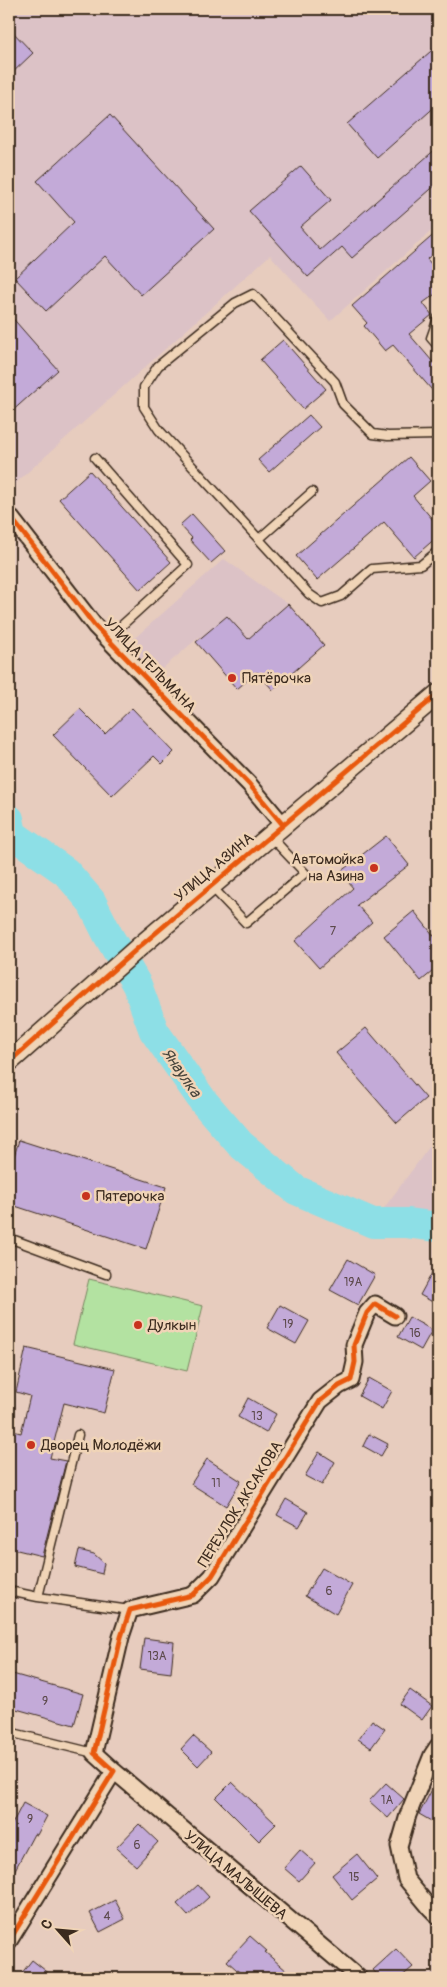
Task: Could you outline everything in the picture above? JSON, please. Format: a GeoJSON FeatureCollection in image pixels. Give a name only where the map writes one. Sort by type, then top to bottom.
{"type":"FeatureCollection","features":[{"type":"Feature","properties":{"kind":"street","name":"УЛИЦА ТЕЛЬМАНА"},"geometry":{"type":"LineString","coordinates":[[9,515],[95,626],[249,784],[277,830]]}},
{"type":"Feature","properties":{"kind":"street","name":"УЛИЦА АЗИНА"},"geometry":{"type":"LineString","coordinates":[[10,1058],[277,830],[438,696]]}},
{"type":"Feature","properties":{"kind":"street","name":"ПЕРЕУЛОК АКСАКОВА"},"geometry":{"type":"LineString","coordinates":[[130,1610],[193,1595],[212,1576],[320,1401],[351,1380],[355,1362],[354,1345],[367,1313],[375,1304],[395,1316]]}},
{"type":"Feature","properties":{"kind":"street"},"geometry":{"type":"LineString","coordinates":[[9,1941],[114,1771],[94,1753],[121,1637],[130,1610]]}},
{"type":"Feature","properties":{"kind":"street"},"geometry":{"type":"LineString","coordinates":[[438,1746],[432,1755],[408,1815],[399,1846],[406,1879],[438,1916]]}},
{"type":"Feature","properties":{"kind":"street","name":"УЛИЦА МАЛЫШЕВА"},"geometry":{"type":"LineString","coordinates":[[114,1771],[359,1978]]}},
{"type":"Feature","properties":{"kind":"lane"},"geometry":{"type":"LineString","coordinates":[[438,435],[388,436],[373,434],[343,404],[335,382],[253,294],[235,303],[158,366],[144,387],[144,407],[159,430],[309,594],[322,603],[341,596],[372,569],[421,566],[438,551]]}},
{"type":"Feature","properties":{"kind":"lane"},"geometry":{"type":"LineString","coordinates":[[438,318],[431,338],[438,346]]}},
{"type":"Feature","properties":{"kind":"lane"},"geometry":{"type":"LineString","coordinates":[[95,458],[188,565],[108,638]]}},
{"type":"Feature","properties":{"kind":"lane"},"geometry":{"type":"LineString","coordinates":[[259,539],[312,492]]}},
{"type":"Feature","properties":{"kind":"lane"},"geometry":{"type":"LineString","coordinates":[[211,886],[246,923],[290,886],[305,873],[277,830]]}},
{"type":"Feature","properties":{"kind":"lane"},"geometry":{"type":"LineString","coordinates":[[9,1238],[106,1274]]}},
{"type":"Feature","properties":{"kind":"lane"},"geometry":{"type":"LineString","coordinates":[[38,1597],[78,1435]]}},
{"type":"Feature","properties":{"kind":"lane"},"geometry":{"type":"LineString","coordinates":[[9,1591],[130,1610]]}},
{"type":"Feature","properties":{"kind":"lane"},"geometry":{"type":"LineString","coordinates":[[9,1732],[94,1753]]}},
{"type":"Feature","properties":{"kind":"shaded area"},"geometry":{"type":"Polygon","coordinates":[[[9,9],[438,9],[438,225],[330,321],[270,255],[9,489],[9,9]]]}},
{"type":"Feature","properties":{"kind":"shaded area"},"geometry":{"type":"Polygon","coordinates":[[[224,559],[288,604],[237,649],[199,637],[155,675],[128,644],[224,559]]]}},
{"type":"Feature","properties":{"kind":"shaded area"},"geometry":{"type":"Polygon","coordinates":[[[438,1135],[438,1227],[407,1223],[373,1223],[438,1135]]]}},
{"type":"Feature","properties":{"kind":"green space","name":"Дулкын"},"geometry":{"type":"Polygon","coordinates":[[[89,1279],[203,1306],[187,1371],[73,1344],[89,1279]]]}},
{"type":"Feature","properties":{"kind":"building"},"geometry":{"type":"Polygon","coordinates":[[[9,28],[33,53],[9,76],[9,28]]]}},
{"type":"Feature","properties":{"kind":"building"},"geometry":{"type":"Polygon","coordinates":[[[438,45],[438,104],[377,158],[347,124],[438,45]]]}},
{"type":"Feature","properties":{"kind":"building"},"geometry":{"type":"Polygon","coordinates":[[[110,115],[214,229],[141,295],[105,256],[46,311],[15,278],[74,222],[37,181],[110,115]]]}},
{"type":"Feature","properties":{"kind":"building"},"geometry":{"type":"Polygon","coordinates":[[[438,147],[438,183],[352,258],[342,247],[308,277],[249,211],[301,166],[331,200],[300,227],[320,250],[438,147]]]}},
{"type":"Feature","properties":{"kind":"building"},"geometry":{"type":"Polygon","coordinates":[[[438,231],[438,249],[427,259],[438,272],[438,292],[423,303],[432,315],[409,334],[438,368],[438,397],[393,345],[385,351],[364,326],[367,323],[352,306],[438,231]]]}},
{"type":"Feature","properties":{"kind":"building"},"geometry":{"type":"Polygon","coordinates":[[[9,314],[58,370],[9,414],[9,314]]]}},
{"type":"Feature","properties":{"kind":"building"},"geometry":{"type":"Polygon","coordinates":[[[283,340],[326,389],[303,409],[260,360],[283,340]]]}},
{"type":"Feature","properties":{"kind":"building"},"geometry":{"type":"Polygon","coordinates":[[[309,415],[320,427],[269,472],[258,460],[309,415]]]}},
{"type":"Feature","properties":{"kind":"building"},"geometry":{"type":"Polygon","coordinates":[[[409,457],[430,481],[413,496],[438,526],[438,536],[414,557],[384,522],[317,580],[296,556],[409,457]]]}},
{"type":"Feature","properties":{"kind":"building"},"geometry":{"type":"Polygon","coordinates":[[[90,471],[171,562],[140,590],[59,499],[90,471]]]}},
{"type":"Feature","properties":{"kind":"building"},"geometry":{"type":"Polygon","coordinates":[[[192,514],[225,551],[211,563],[190,540],[192,538],[180,525],[192,514]]]}},
{"type":"Feature","properties":{"kind":"building"},"geometry":{"type":"Polygon","coordinates":[[[288,604],[324,645],[273,690],[257,672],[237,689],[196,642],[227,616],[248,639],[288,604]]]}},
{"type":"Feature","properties":{"kind":"building"},"geometry":{"type":"Polygon","coordinates":[[[132,708],[174,752],[162,764],[154,756],[112,796],[53,735],[80,709],[105,734],[132,708]]]}},
{"type":"Feature","properties":{"kind":"building"},"geometry":{"type":"Polygon","coordinates":[[[386,836],[409,865],[357,905],[372,922],[319,968],[295,941],[353,888],[340,872],[386,836]]]}},
{"type":"Feature","properties":{"kind":"building"},"geometry":{"type":"Polygon","coordinates":[[[414,911],[438,941],[438,967],[421,981],[384,936],[414,911]]]}},
{"type":"Feature","properties":{"kind":"building"},"geometry":{"type":"Polygon","coordinates":[[[366,1028],[426,1098],[397,1123],[336,1053],[366,1028]]]}},
{"type":"Feature","properties":{"kind":"building","name":"Пятерочка"},"geometry":{"type":"Polygon","coordinates":[[[19,1140],[166,1187],[146,1249],[9,1204],[9,1173],[19,1140]]]}},
{"type":"Feature","properties":{"kind":"building"},"geometry":{"type":"Polygon","coordinates":[[[348,1259],[375,1275],[358,1305],[330,1290],[348,1259]]]}},
{"type":"Feature","properties":{"kind":"building"},"geometry":{"type":"Polygon","coordinates":[[[438,1262],[438,1305],[420,1295],[438,1262]]]}},
{"type":"Feature","properties":{"kind":"building"},"geometry":{"type":"Polygon","coordinates":[[[280,1305],[309,1321],[296,1344],[267,1328],[280,1305]]]}},
{"type":"Feature","properties":{"kind":"building"},"geometry":{"type":"Polygon","coordinates":[[[409,1317],[432,1330],[421,1350],[398,1337],[409,1317]]]}},
{"type":"Feature","properties":{"kind":"building","name":"Дворец Молодёжи"},"geometry":{"type":"Polygon","coordinates":[[[26,1348],[115,1369],[104,1413],[64,1403],[50,1458],[66,1461],[42,1556],[9,1548],[9,1430],[21,1433],[30,1396],[16,1392],[26,1348]]]}},
{"type":"Feature","properties":{"kind":"building"},"geometry":{"type":"Polygon","coordinates":[[[369,1378],[392,1391],[382,1409],[359,1396],[369,1378]]]}},
{"type":"Feature","properties":{"kind":"building"},"geometry":{"type":"Polygon","coordinates":[[[248,1398],[276,1414],[266,1433],[238,1417],[248,1398]]]}},
{"type":"Feature","properties":{"kind":"building"},"geometry":{"type":"Polygon","coordinates":[[[369,1434],[388,1444],[381,1456],[363,1446],[369,1434]]]}},
{"type":"Feature","properties":{"kind":"building"},"geometry":{"type":"Polygon","coordinates":[[[319,1452],[335,1462],[322,1485],[305,1476],[319,1452]]]}},
{"type":"Feature","properties":{"kind":"building"},"geometry":{"type":"Polygon","coordinates":[[[207,1459],[241,1481],[226,1506],[191,1484],[207,1459]]]}},
{"type":"Feature","properties":{"kind":"building"},"geometry":{"type":"Polygon","coordinates":[[[286,1499],[308,1512],[299,1527],[277,1515],[286,1499]]]}},
{"type":"Feature","properties":{"kind":"building"},"geometry":{"type":"Polygon","coordinates":[[[79,1550],[94,1554],[104,1563],[102,1574],[75,1567],[79,1550]]]}},
{"type":"Feature","properties":{"kind":"building"},"geometry":{"type":"Polygon","coordinates":[[[322,1568],[352,1585],[336,1614],[305,1596],[322,1568]]]}},
{"type":"Feature","properties":{"kind":"building"},"geometry":{"type":"Polygon","coordinates":[[[144,1638],[174,1642],[171,1673],[140,1669],[144,1638]]]}},
{"type":"Feature","properties":{"kind":"building"},"geometry":{"type":"Polygon","coordinates":[[[9,1673],[83,1694],[74,1725],[9,1707],[9,1673]]]}},
{"type":"Feature","properties":{"kind":"building"},"geometry":{"type":"Polygon","coordinates":[[[410,1690],[432,1706],[422,1720],[400,1704],[410,1690]]]}},
{"type":"Feature","properties":{"kind":"building"},"geometry":{"type":"Polygon","coordinates":[[[372,1720],[385,1729],[371,1748],[358,1739],[372,1720]]]}},
{"type":"Feature","properties":{"kind":"building"},"geometry":{"type":"Polygon","coordinates":[[[193,1736],[211,1752],[198,1766],[181,1749],[193,1736]]]}},
{"type":"Feature","properties":{"kind":"building"},"geometry":{"type":"Polygon","coordinates":[[[438,1778],[438,1825],[419,1814],[438,1778]]]}},
{"type":"Feature","properties":{"kind":"building"},"geometry":{"type":"Polygon","coordinates":[[[232,1782],[276,1824],[259,1841],[216,1798],[232,1782]]]}},
{"type":"Feature","properties":{"kind":"building"},"geometry":{"type":"Polygon","coordinates":[[[386,1783],[404,1799],[388,1818],[369,1801],[386,1783]]]}},
{"type":"Feature","properties":{"kind":"building"},"geometry":{"type":"Polygon","coordinates":[[[23,1803],[47,1816],[37,1835],[34,1834],[9,1881],[9,1830],[23,1803]]]}},
{"type":"Feature","properties":{"kind":"building"},"geometry":{"type":"Polygon","coordinates":[[[139,1824],[158,1842],[136,1866],[116,1848],[139,1824]]]}},
{"type":"Feature","properties":{"kind":"building"},"geometry":{"type":"Polygon","coordinates":[[[300,1850],[315,1863],[299,1881],[284,1868],[300,1850]]]}},
{"type":"Feature","properties":{"kind":"building"},"geometry":{"type":"Polygon","coordinates":[[[357,1854],[377,1879],[352,1900],[332,1875],[357,1854]]]}},
{"type":"Feature","properties":{"kind":"building"},"geometry":{"type":"Polygon","coordinates":[[[198,1885],[209,1897],[188,1916],[177,1904],[198,1885]]]}},
{"type":"Feature","properties":{"kind":"building"},"geometry":{"type":"Polygon","coordinates":[[[115,1900],[125,1919],[100,1932],[90,1913],[115,1900]]]}},
{"type":"Feature","properties":{"kind":"building"},"geometry":{"type":"Polygon","coordinates":[[[250,1936],[295,1978],[246,1978],[227,1961],[250,1936]]]}},
{"type":"Feature","properties":{"kind":"building"},"geometry":{"type":"Polygon","coordinates":[[[396,1949],[413,1967],[400,1978],[380,1978],[373,1970],[396,1949]]]}},
{"type":"Feature","properties":{"kind":"building"},"geometry":{"type":"Polygon","coordinates":[[[32,1960],[55,1978],[18,1978],[32,1960]]]}},
{"type":"Feature","properties":{"kind":"waterway","name":"Янаулка"},"geometry":{"type":"LineString","coordinates":[[9,819],[12,834],[66,872],[91,901],[137,985],[154,1031],[203,1101],[240,1144],[296,1190],[373,1223],[407,1223],[438,1227]]}},
{"type":"Feature","properties":{"kind":"cycle path"},"geometry":{"type":"LineString","coordinates":[[9,515],[95,626],[249,784],[283,825]]}},
{"type":"Feature","properties":{"kind":"cycle path"},"geometry":{"type":"LineString","coordinates":[[9,1062],[138,948],[438,694]]}},
{"type":"Feature","properties":{"kind":"cycle path"},"geometry":{"type":"LineString","coordinates":[[9,1941],[114,1771],[94,1753],[121,1637],[130,1610],[193,1595],[212,1576],[320,1401],[339,1386],[351,1380],[355,1362],[354,1345],[367,1313],[375,1304],[395,1316]]}},
{"type":"Feature","properties":{"kind":"place","name":"Пятёрочка"},"geometry":{"type":"Point","coordinates":[232,678]}},
{"type":"Feature","properties":{"kind":"place","name":"Автомойка на Азина"},"geometry":{"type":"Point","coordinates":[374,868]}},
{"type":"Feature","properties":{"kind":"place","name":"Пятерочка"},"geometry":{"type":"Point","coordinates":[86,1196]}},
{"type":"Feature","properties":{"kind":"place","name":"Дулкын"},"geometry":{"type":"Point","coordinates":[138,1325]}},
{"type":"Feature","properties":{"kind":"place","name":"Дворец Молодёжи"},"geometry":{"type":"Point","coordinates":[31,1445]}}]}
